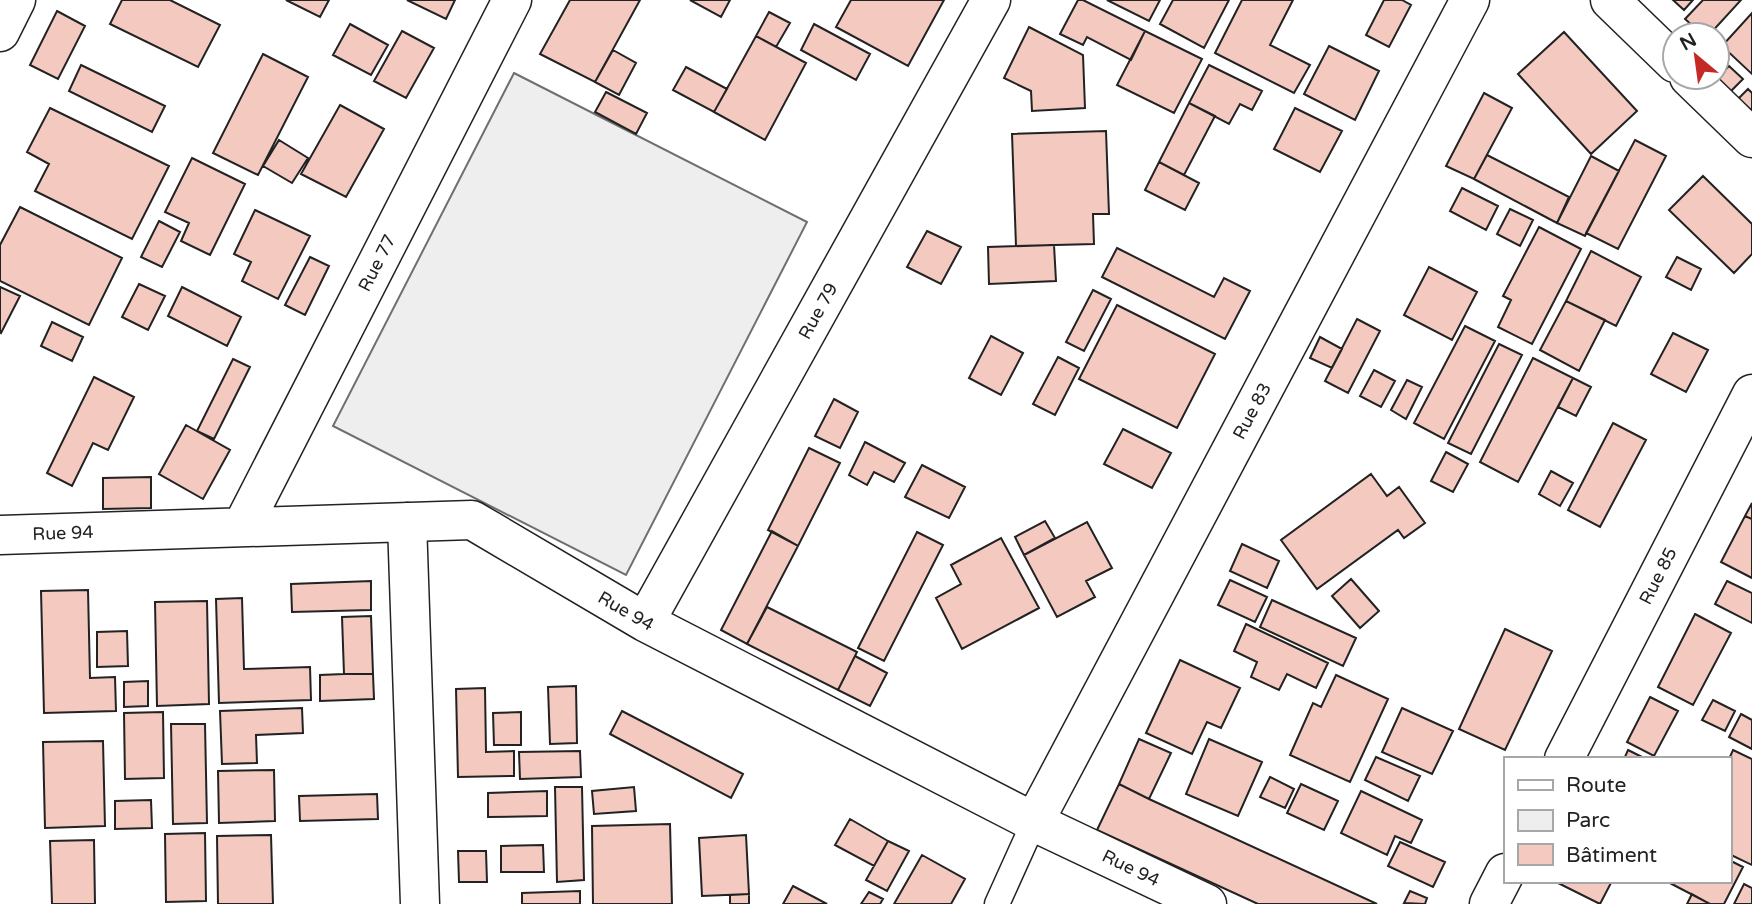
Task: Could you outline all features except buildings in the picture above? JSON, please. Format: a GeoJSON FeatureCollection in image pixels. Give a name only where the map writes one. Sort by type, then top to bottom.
{"type":"FeatureCollection","features":[{"type":"Feature","properties":{"kind":"street"},"geometry":{"type":"LineString","coordinates":[[0,32],[16,0]]}},
{"type":"Feature","properties":{"kind":"street","name":"Rue 77"},"geometry":{"type":"LineString","coordinates":[[243,527],[512,0]]}},
{"type":"Feature","properties":{"kind":"street","name":"Rue 79"},"geometry":{"type":"LineString","coordinates":[[645,622],[991,0]]}},
{"type":"Feature","properties":{"kind":"street","name":"Rue 83"},"geometry":{"type":"LineString","coordinates":[[1034,822],[1470,0]]}},
{"type":"Feature","properties":{"kind":"street"},"geometry":{"type":"LineString","coordinates":[[1610,0],[1661,49]]}},
{"type":"Feature","properties":{"kind":"street"},"geometry":{"type":"LineString","coordinates":[[1703,91],[1752,138]]}},
{"type":"Feature","properties":{"kind":"street","name":"Rue 85"},"geometry":{"type":"LineString","coordinates":[[1565,757],[1752,394]]}},
{"type":"Feature","properties":{"kind":"street","name":"Rue 94"},"geometry":{"type":"LineString","coordinates":[[0,535],[472,520],[645,622],[1034,822],[1207,904]]}},
{"type":"Feature","properties":{"kind":"street"},"geometry":{"type":"LineString","coordinates":[[407,522],[420,904]]}},
{"type":"Feature","properties":{"kind":"street"},"geometry":{"type":"LineString","coordinates":[[1489,904],[1504,875]]}},
{"type":"Feature","properties":{"kind":"lane"},"geometry":{"type":"LineString","coordinates":[[997,904],[1034,822]]}},
{"type":"Feature","properties":{"kind":"green space"},"geometry":{"type":"Polygon","coordinates":[[[514,73],[807,222],[626,575],[333,426],[514,73]]]}}]}
